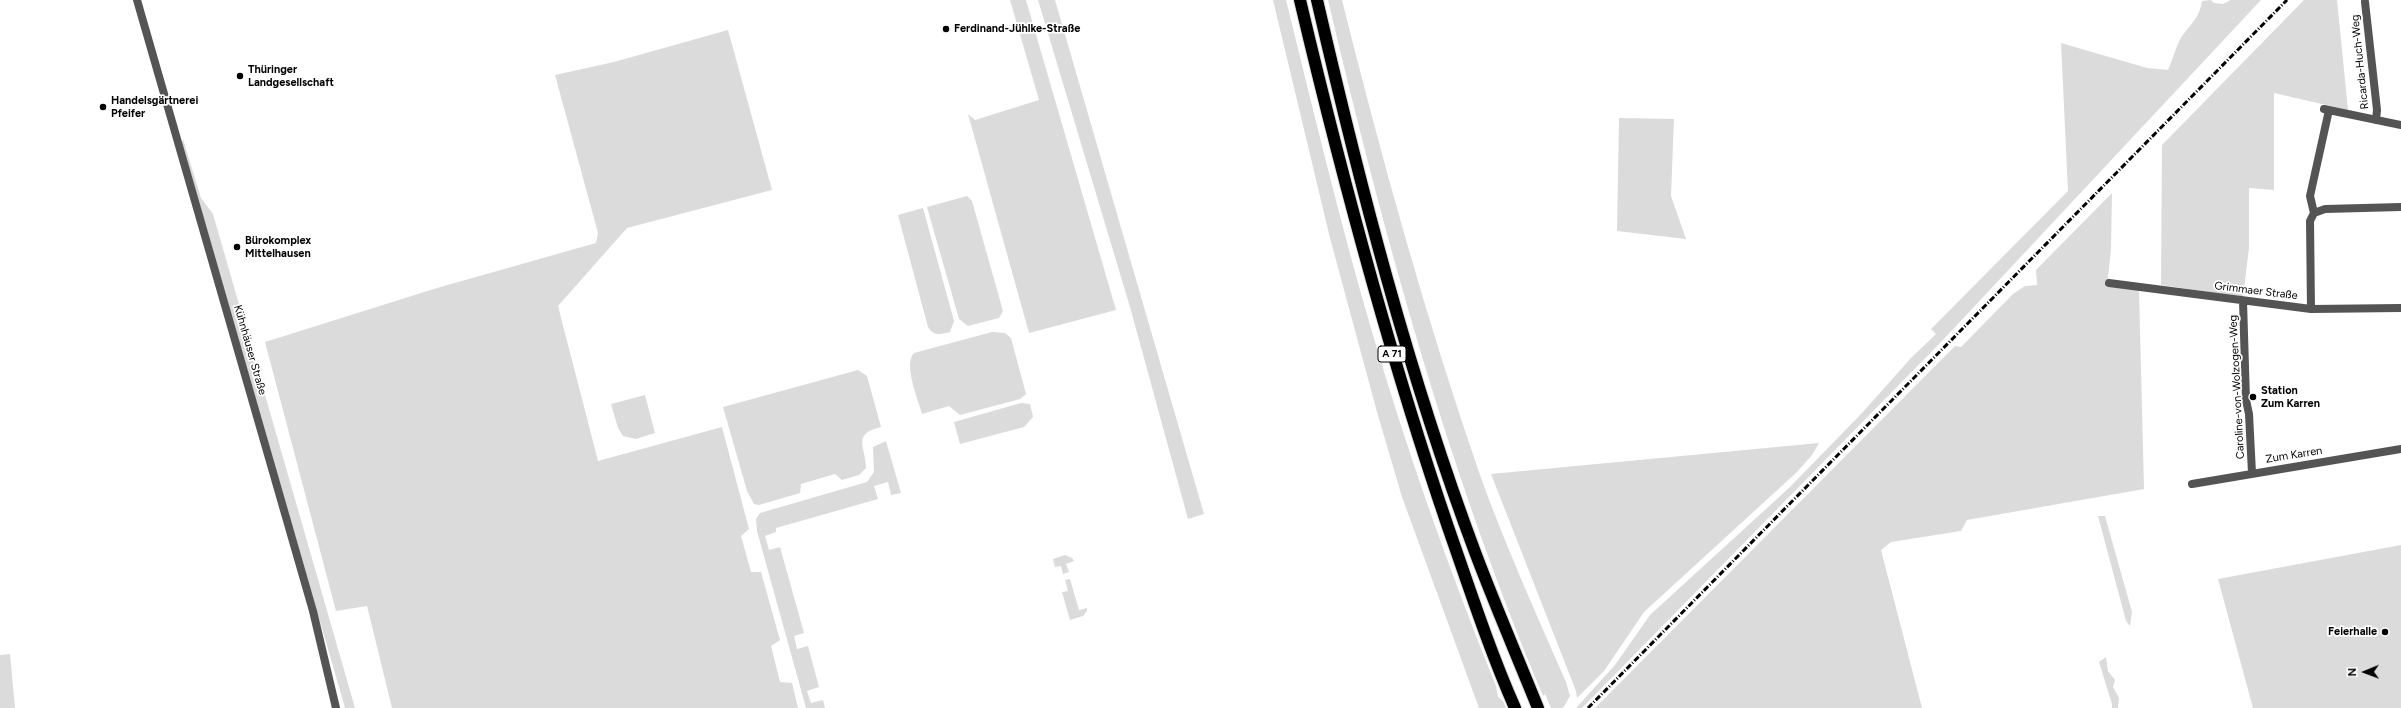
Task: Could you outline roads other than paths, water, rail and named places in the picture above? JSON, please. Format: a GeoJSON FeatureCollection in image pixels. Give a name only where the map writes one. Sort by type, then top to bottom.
{"type":"FeatureCollection","features":[{"type":"Feature","properties":{"kind":"highway","name":"A 71"},"geometry":{"type":"LineString","coordinates":[[1300,0],[1331,131],[1412,422],[1463,570],[1515,708]]}},
{"type":"Feature","properties":{"kind":"highway","name":"A 71"},"geometry":{"type":"LineString","coordinates":[[1317,0],[1347,125],[1388,284],[1427,410],[1475,552],[1537,705]]}},
{"type":"Feature","properties":{"kind":"street","name":"Kühnhäuser Straße"},"geometry":{"type":"LineString","coordinates":[[137,0],[284,511],[312,611],[336,708]]}},
{"type":"Feature","properties":{"kind":"street","name":"Ricarda-Huch-Weg"},"geometry":{"type":"LineString","coordinates":[[2365,2],[2377,110],[2376,120]]}},
{"type":"Feature","properties":{"kind":"street","name":"Ricarda-Huch-Weg"},"geometry":{"type":"LineString","coordinates":[[2314,213],[2310,196],[2326,109],[2401,125]]}},
{"type":"Feature","properties":{"kind":"street"},"geometry":{"type":"LineString","coordinates":[[2311,309],[2310,221],[2314,213],[2325,209],[2401,207]]}},
{"type":"Feature","properties":{"kind":"street","name":"Grimmaer Straße"},"geometry":{"type":"LineString","coordinates":[[2109,283],[2311,309],[2401,308]]}},
{"type":"Feature","properties":{"kind":"street","name":"Caroline-von-Wolzogen-Weg"},"geometry":{"type":"LineString","coordinates":[[2243,301],[2246,400],[2249,414],[2252,473]]}},
{"type":"Feature","properties":{"kind":"street","name":"Zum Karren"},"geometry":{"type":"LineString","coordinates":[[2192,484],[2236,478],[2252,473],[2401,449]]}},
{"type":"Feature","properties":{"kind":"railway"},"geometry":{"type":"LineString","coordinates":[[1588,708],[2287,0]]}},
{"type":"Feature","properties":{"kind":"place","name":"Ferdinand-Jühlke-Straße"},"geometry":{"type":"Point","coordinates":[946,29]}},
{"type":"Feature","properties":{"kind":"place","name":"Thüringer Landgesellschaft"},"geometry":{"type":"Point","coordinates":[240,76]}},
{"type":"Feature","properties":{"kind":"place","name":"Handelsgärtnerei Pfeifer"},"geometry":{"type":"Point","coordinates":[103,107]}},
{"type":"Feature","properties":{"kind":"place","name":"Bürokomplex Mittelhausen"},"geometry":{"type":"Point","coordinates":[237,247]}},
{"type":"Feature","properties":{"kind":"place","name":"Station Zum Karren"},"geometry":{"type":"Point","coordinates":[2253,397]}},
{"type":"Feature","properties":{"kind":"place","name":"Feierhalle"},"geometry":{"type":"Point","coordinates":[2385,632]}}]}
